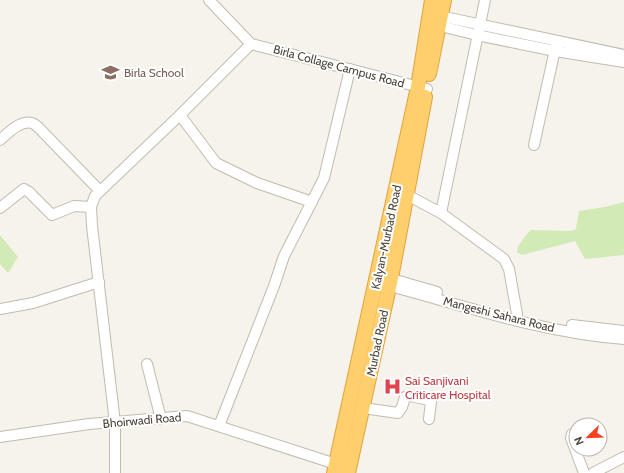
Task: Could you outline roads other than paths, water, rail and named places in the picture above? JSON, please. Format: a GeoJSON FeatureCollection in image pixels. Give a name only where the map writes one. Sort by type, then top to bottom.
{"type":"FeatureCollection","features":[{"type":"Feature","properties":{"kind":"highway"},"geometry":{"type":"LineString","coordinates":[[434,16],[444,0]]}},
{"type":"Feature","properties":{"kind":"highway","name":"Kalyan-Murbad Road"},"geometry":{"type":"LineString","coordinates":[[342,470],[377,278],[422,88],[434,16]]}},
{"type":"Feature","properties":{"kind":"highway","name":"Murbad Road"},"geometry":{"type":"LineString","coordinates":[[342,470],[362,408],[390,282],[407,195],[422,88]]}},
{"type":"Feature","properties":{"kind":"street"},"geometry":{"type":"LineString","coordinates":[[115,473],[115,423],[91,207],[95,196],[180,115],[251,44],[209,0]]}},
{"type":"Feature","properties":{"kind":"street"},"geometry":{"type":"LineString","coordinates":[[441,213],[485,0]]}},
{"type":"Feature","properties":{"kind":"street"},"geometry":{"type":"LineString","coordinates":[[434,16],[478,30],[624,62]]}},
{"type":"Feature","properties":{"kind":"street","name":"Birla Collage Campus Road"},"geometry":{"type":"LineString","coordinates":[[251,44],[422,88]]}},
{"type":"Feature","properties":{"kind":"street"},"geometry":{"type":"LineString","coordinates":[[556,46],[624,55]]}},
{"type":"Feature","properties":{"kind":"street"},"geometry":{"type":"LineString","coordinates":[[534,145],[556,46]]}},
{"type":"Feature","properties":{"kind":"street"},"geometry":{"type":"LineString","coordinates":[[219,426],[274,286],[284,256],[324,178],[350,69]]}},
{"type":"Feature","properties":{"kind":"street"},"geometry":{"type":"LineString","coordinates":[[180,115],[216,163],[257,183],[312,202]]}},
{"type":"Feature","properties":{"kind":"street"},"geometry":{"type":"LineString","coordinates":[[0,140],[17,126],[23,123],[31,123],[40,128],[100,191]]}},
{"type":"Feature","properties":{"kind":"street"},"geometry":{"type":"LineString","coordinates":[[0,208],[24,189],[52,215],[74,206],[91,207]]}},
{"type":"Feature","properties":{"kind":"street"},"geometry":{"type":"LineString","coordinates":[[407,195],[441,213],[504,259],[509,269],[518,314]]}},
{"type":"Feature","properties":{"kind":"street","name":"Mangeshi Sahara Road"},"geometry":{"type":"LineString","coordinates":[[377,278],[524,323],[590,335],[624,339]]}},
{"type":"Feature","properties":{"kind":"street"},"geometry":{"type":"LineString","coordinates":[[0,309],[33,303],[100,282]]}},
{"type":"Feature","properties":{"kind":"street","name":"Mangeshi Sahara Road"},"geometry":{"type":"LineString","coordinates":[[390,282],[551,322],[624,331]]}},
{"type":"Feature","properties":{"kind":"street"},"geometry":{"type":"LineString","coordinates":[[147,364],[161,419]]}},
{"type":"Feature","properties":{"kind":"street"},"geometry":{"type":"LineString","coordinates":[[362,408],[398,413],[406,397],[410,396],[431,401],[429,419]]}},
{"type":"Feature","properties":{"kind":"street","name":"Bhoirwadi Road"},"geometry":{"type":"LineString","coordinates":[[0,437],[89,424],[187,416],[342,470]]}},
{"type":"Feature","properties":{"kind":"street"},"geometry":{"type":"LineString","coordinates":[[578,457],[584,473]]}},
{"type":"Feature","properties":{"kind":"street"},"geometry":{"type":"LineString","coordinates":[[593,473],[624,457]]}},
{"type":"Feature","properties":{"kind":"place","name":"Birla School"},"geometry":{"type":"Point","coordinates":[111,72]}},
{"type":"Feature","properties":{"kind":"place","name":"Sai Sanjivani Criticare Hospital"},"geometry":{"type":"Point","coordinates":[392,387]}}]}
